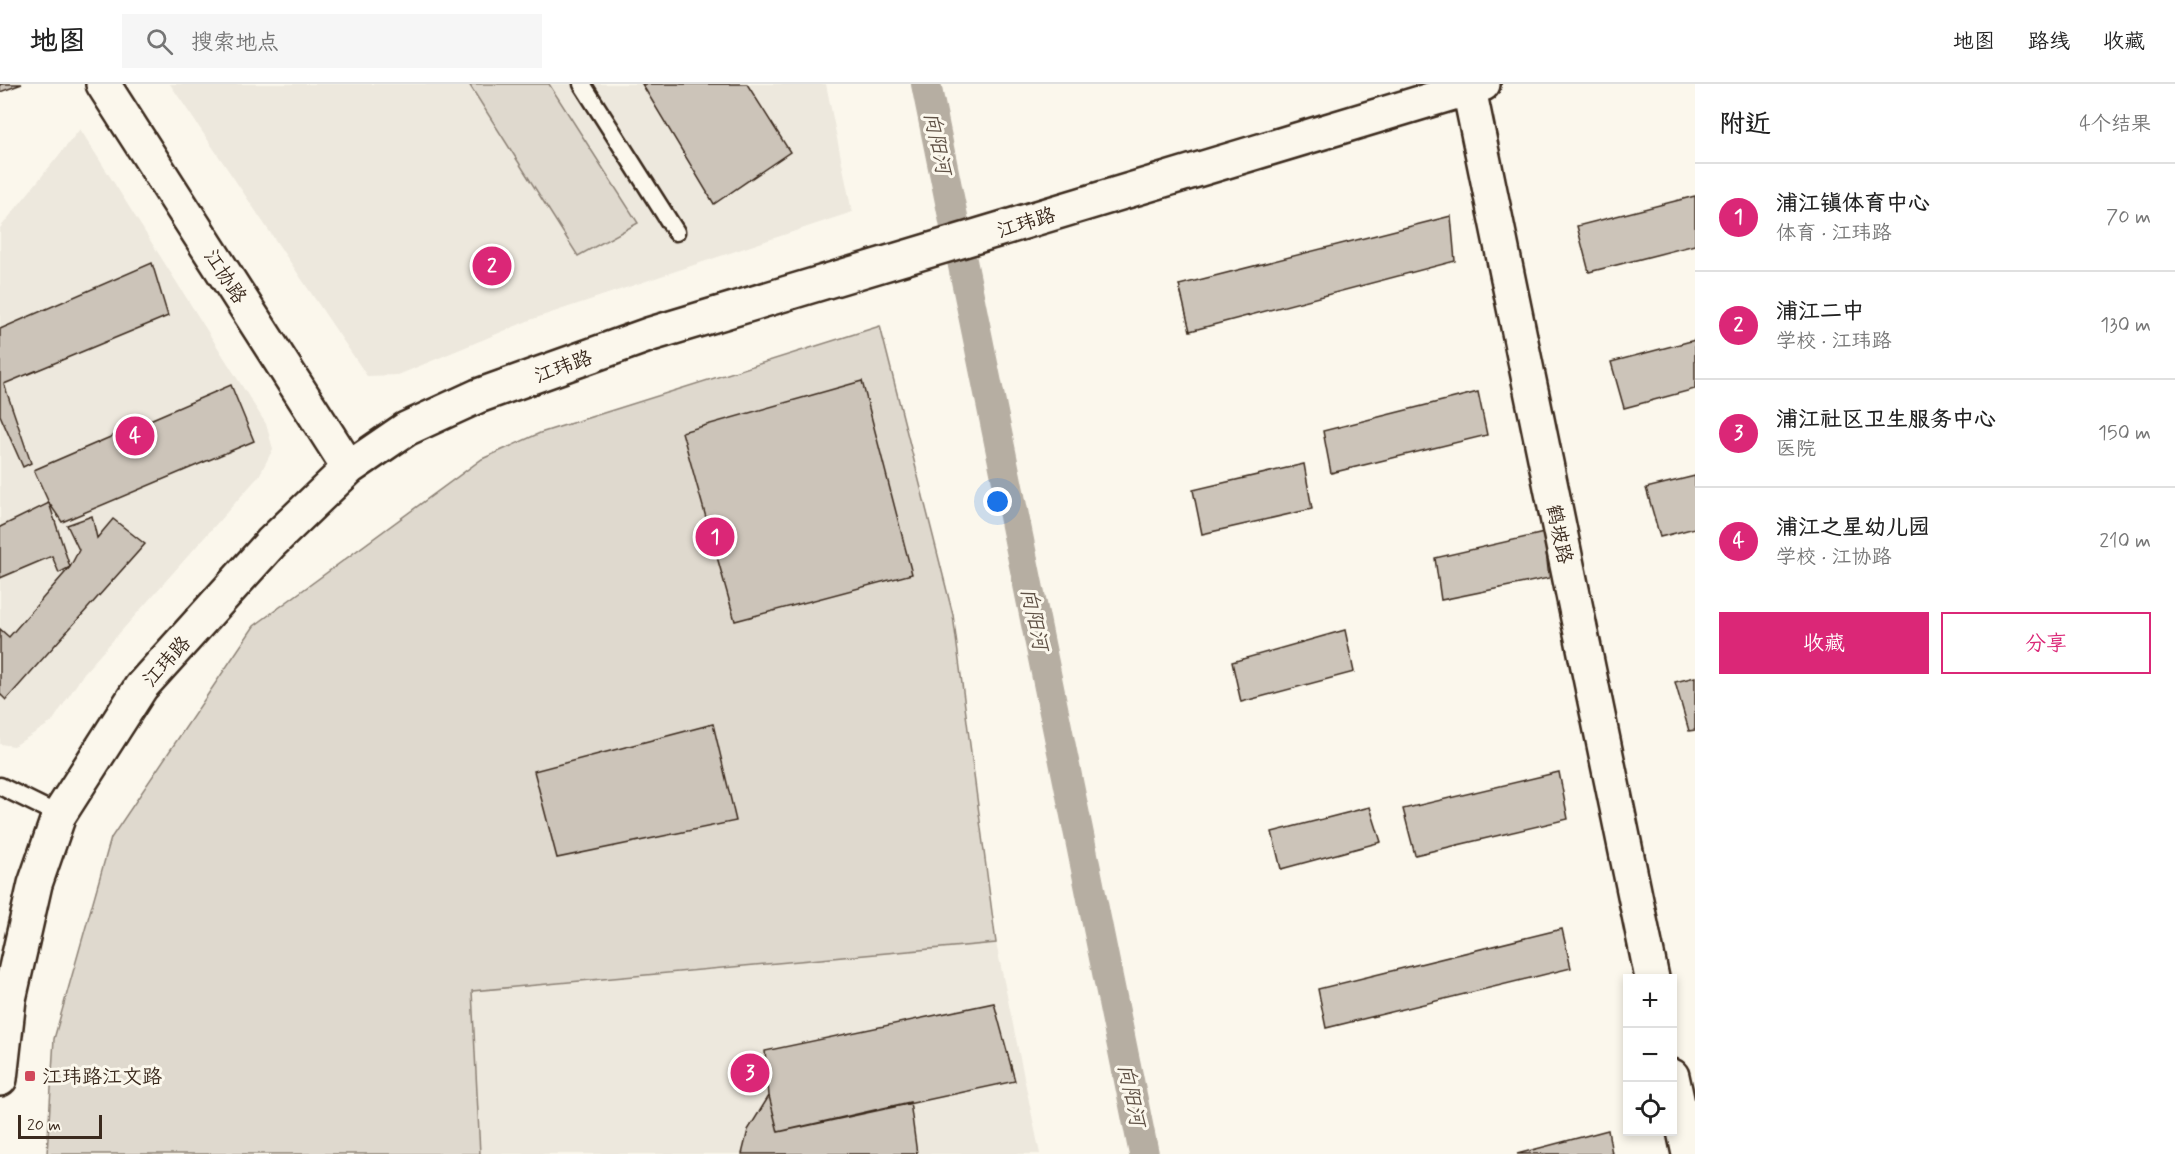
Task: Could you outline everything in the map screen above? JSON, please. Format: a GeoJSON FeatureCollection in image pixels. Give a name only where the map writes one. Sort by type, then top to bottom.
{"type":"FeatureCollection","features":[{"type":"Feature","properties":{"kind":"street","name":"江协路"},"geometry":{"type":"LineString","coordinates":[[103,84],[350,468]]}},
{"type":"Feature","properties":{"kind":"street","name":"江玮路"},"geometry":{"type":"LineString","coordinates":[[0,1079],[9,999],[35,884],[59,815],[141,687],[272,543],[350,468],[406,429],[478,396],[651,334],[1476,86]]}},
{"type":"Feature","properties":{"kind":"street","name":"鹤坡路"},"geometry":{"type":"LineString","coordinates":[[1476,86],[1651,974]]}},
{"type":"Feature","properties":{"kind":"street"},"geometry":{"type":"LineString","coordinates":[[1673,1082],[1689,1154]]}},
{"type":"Feature","properties":{"kind":"lane"},"geometry":{"type":"LineString","coordinates":[[582,84],[676,232]]}},
{"type":"Feature","properties":{"kind":"lane"},"geometry":{"type":"LineString","coordinates":[[0,786],[59,815]]}},
{"type":"Feature","properties":{"kind":"shaded area"},"geometry":{"type":"Polygon","coordinates":[[[170,84],[826,84],[852,212],[530,320],[398,375],[367,376],[170,84]]]}},
{"type":"Feature","properties":{"kind":"shaded area"},"geometry":{"type":"Polygon","coordinates":[[[469,84],[549,84],[638,223],[578,256],[469,84]]]}},
{"type":"Feature","properties":{"kind":"shaded area"},"geometry":{"type":"Polygon","coordinates":[[[80,129],[266,424],[273,449],[259,476],[84,673],[52,722],[14,746],[0,744],[0,228],[80,129]]]}},
{"type":"Feature","properties":{"kind":"shaded area"},"geometry":{"type":"Polygon","coordinates":[[[880,326],[953,615],[996,943],[472,991],[480,1154],[47,1154],[54,1039],[111,838],[254,626],[482,459],[540,433],[880,326]]]}},
{"type":"Feature","properties":{"kind":"shaded area"},"geometry":{"type":"Polygon","coordinates":[[[996,943],[1040,1154],[480,1154],[472,991],[996,943]]]}},
{"type":"Feature","properties":{"kind":"building"},"geometry":{"type":"Polygon","coordinates":[[[0,84],[22,84],[0,92],[0,84]]]}},
{"type":"Feature","properties":{"kind":"building"},"geometry":{"type":"Polygon","coordinates":[[[642,84],[747,84],[790,152],[714,204],[642,84]]]}},
{"type":"Feature","properties":{"kind":"building"},"geometry":{"type":"Polygon","coordinates":[[[1695,196],[1695,245],[1589,272],[1577,226],[1695,196]]]}},
{"type":"Feature","properties":{"kind":"building"},"geometry":{"type":"Polygon","coordinates":[[[1451,216],[1455,261],[1190,331],[1179,285],[1451,216]]]}},
{"type":"Feature","properties":{"kind":"building"},"geometry":{"type":"Polygon","coordinates":[[[152,263],[168,316],[4,384],[31,463],[23,467],[0,415],[0,329],[152,263]]]}},
{"type":"Feature","properties":{"kind":"building"},"geometry":{"type":"Polygon","coordinates":[[[1695,340],[1695,389],[1624,408],[1611,362],[1695,340]]]}},
{"type":"Feature","properties":{"kind":"building"},"geometry":{"type":"Polygon","coordinates":[[[862,381],[912,574],[735,621],[682,432],[862,381]]]}},
{"type":"Feature","properties":{"kind":"building"},"geometry":{"type":"Polygon","coordinates":[[[231,385],[254,441],[62,522],[49,503],[34,470],[231,385]]]}},
{"type":"Feature","properties":{"kind":"building"},"geometry":{"type":"Polygon","coordinates":[[[1478,392],[1487,435],[1331,473],[1323,431],[1478,392]]]}},
{"type":"Feature","properties":{"kind":"building"},"geometry":{"type":"Polygon","coordinates":[[[1304,464],[1312,509],[1202,534],[1193,490],[1304,464]]]}},
{"type":"Feature","properties":{"kind":"building"},"geometry":{"type":"Polygon","coordinates":[[[1695,476],[1695,528],[1660,537],[1646,488],[1695,476]]]}},
{"type":"Feature","properties":{"kind":"building"},"geometry":{"type":"Polygon","coordinates":[[[49,503],[70,567],[59,573],[52,556],[0,578],[0,527],[49,503]]]}},
{"type":"Feature","properties":{"kind":"building"},"geometry":{"type":"Polygon","coordinates":[[[92,516],[97,538],[113,519],[145,544],[6,700],[0,694],[0,629],[9,637],[70,567],[79,550],[67,525],[92,516]]]}},
{"type":"Feature","properties":{"kind":"building"},"geometry":{"type":"Polygon","coordinates":[[[1544,533],[1549,578],[1441,600],[1435,558],[1544,533]]]}},
{"type":"Feature","properties":{"kind":"building"},"geometry":{"type":"Polygon","coordinates":[[[1345,630],[1354,672],[1241,702],[1232,662],[1345,630]]]}},
{"type":"Feature","properties":{"kind":"building"},"geometry":{"type":"Polygon","coordinates":[[[1695,677],[1695,730],[1689,731],[1675,682],[1695,677]]]}},
{"type":"Feature","properties":{"kind":"building"},"geometry":{"type":"Polygon","coordinates":[[[713,724],[736,821],[557,858],[534,771],[713,724]]]}},
{"type":"Feature","properties":{"kind":"building"},"geometry":{"type":"Polygon","coordinates":[[[1559,772],[1568,819],[1415,855],[1403,809],[1559,772]]]}},
{"type":"Feature","properties":{"kind":"building"},"geometry":{"type":"Polygon","coordinates":[[[1370,807],[1381,842],[1281,869],[1272,832],[1370,807]]]}},
{"type":"Feature","properties":{"kind":"building"},"geometry":{"type":"Polygon","coordinates":[[[1562,929],[1571,968],[1326,1028],[1318,989],[1562,929]]]}},
{"type":"Feature","properties":{"kind":"building"},"geometry":{"type":"Polygon","coordinates":[[[994,1003],[1015,1081],[778,1132],[769,1096],[765,1051],[994,1003]]]}},
{"type":"Feature","properties":{"kind":"building"},"geometry":{"type":"Polygon","coordinates":[[[769,1096],[778,1132],[910,1102],[917,1154],[742,1154],[748,1130],[769,1096]]]}},
{"type":"Feature","properties":{"kind":"building"},"geometry":{"type":"Polygon","coordinates":[[[1608,1130],[1612,1154],[1517,1154],[1608,1130]]]}},
{"type":"Feature","properties":{"kind":"waterway","name":"向阳河"},"geometry":{"type":"LineString","coordinates":[[926,84],[1144,1154]]}},
{"type":"Feature","properties":{"kind":"place","name":"浦江二中"},"geometry":{"type":"Point","coordinates":[492,266]}},
{"type":"Feature","properties":{"kind":"place","name":"浦江之星幼儿园"},"geometry":{"type":"Point","coordinates":[135,436]}},
{"type":"Feature","properties":{"kind":"place","name":"浦江镇体育中心"},"geometry":{"type":"Point","coordinates":[715,537]}},
{"type":"Feature","properties":{"kind":"place","name":"浦江社区卫生服务中心"},"geometry":{"type":"Point","coordinates":[750,1073]}},
{"type":"Feature","properties":{"kind":"place","name":"江玮路江文路"},"geometry":{"type":"Point","coordinates":[30,1076]}}]}
